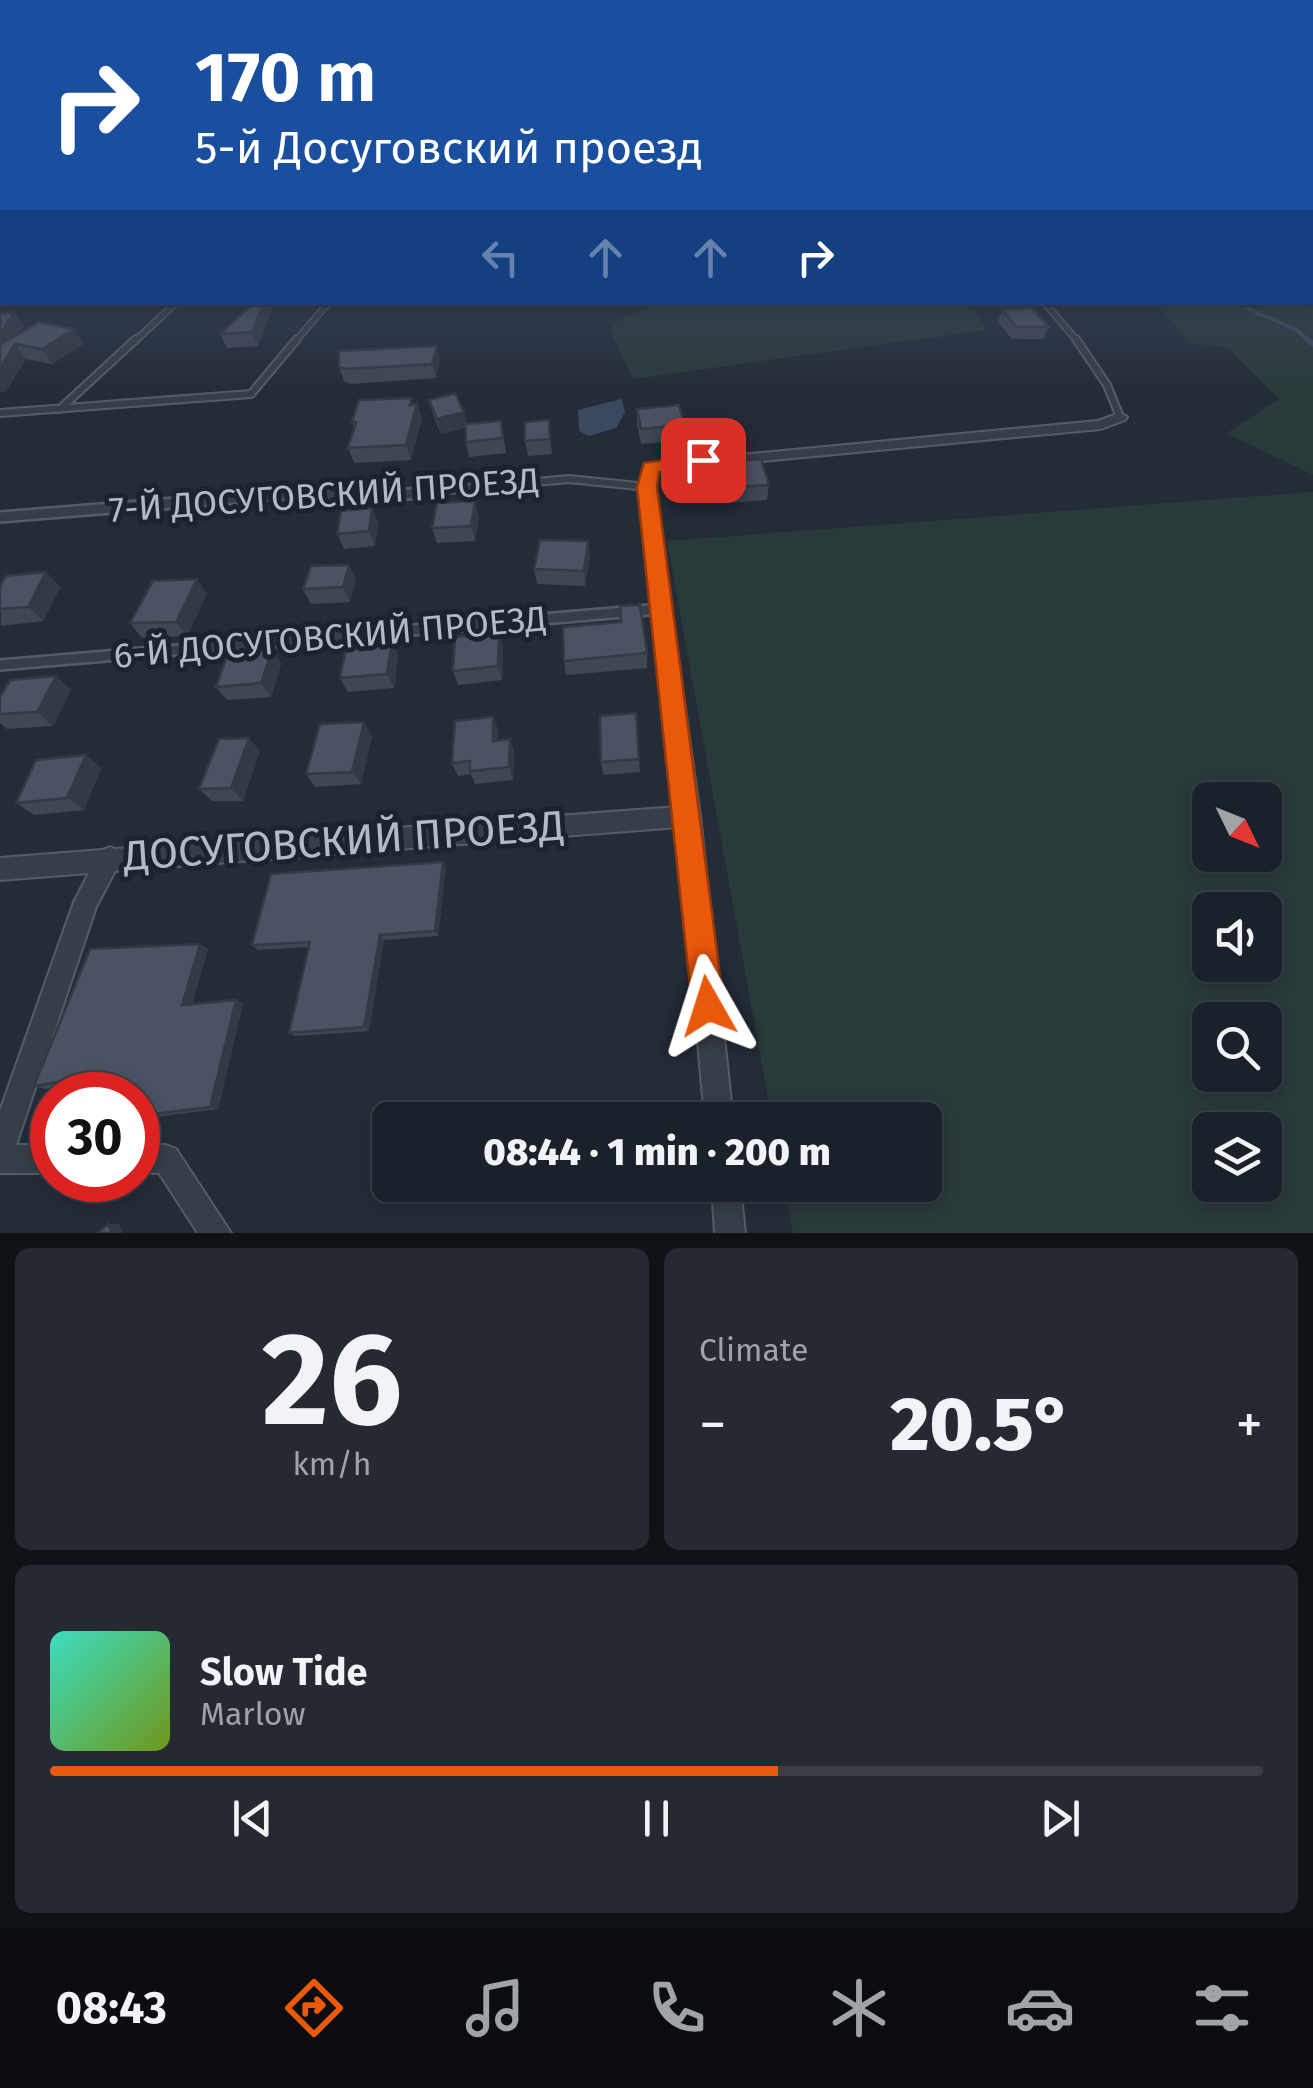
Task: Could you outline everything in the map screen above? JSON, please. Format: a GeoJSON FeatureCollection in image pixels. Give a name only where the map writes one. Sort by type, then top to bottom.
{"type":"FeatureCollection","features":[{"type":"Feature","properties":{"kind":"street"},"geometry":{"type":"LineString","coordinates":[[717,1102],[689,816],[660,610],[647,487],[650,467],[668,462],[1102,425],[1120,417]]}},
{"type":"Feature","properties":{"kind":"street","name":"ДОСУГОВСКИЙ ПРОЕЗД"},"geometry":{"type":"LineString","coordinates":[[0,870],[110,858],[689,816]]}},
{"type":"Feature","properties":{"kind":"street"},"geometry":{"type":"LineString","coordinates":[[0,1150],[86,902],[110,858]]}},
{"type":"Feature","properties":{"kind":"street"},"geometry":{"type":"LineString","coordinates":[[0,1159],[30,1159]]}},
{"type":"Feature","properties":{"kind":"street"},"geometry":{"type":"LineString","coordinates":[[160,1159],[166,1159],[216,1233]]}},
{"type":"Feature","properties":{"kind":"street"},"geometry":{"type":"LineString","coordinates":[[727,1202],[730,1233]]}},
{"type":"Feature","properties":{"kind":"lane"},"geometry":{"type":"LineString","coordinates":[[60,409],[174,305]]}},
{"type":"Feature","properties":{"kind":"lane"},"geometry":{"type":"LineString","coordinates":[[0,413],[251,394],[326,305]]}},
{"type":"Feature","properties":{"kind":"lane"},"geometry":{"type":"LineString","coordinates":[[1047,305],[1088,354],[1113,394],[1120,417]]}},
{"type":"Feature","properties":{"kind":"lane","name":"7-Й ДОСУГОВСКИЙ ПРОЕЗД"},"geometry":{"type":"LineString","coordinates":[[0,517],[286,494],[373,497],[569,478],[647,487]]}},
{"type":"Feature","properties":{"kind":"lane","name":"6-Й ДОСУГОВСКИЙ ПРОЕЗД"},"geometry":{"type":"LineString","coordinates":[[0,665],[660,610]]}},
{"type":"Feature","properties":{"kind":"shaded area"},"geometry":{"type":"Polygon","coordinates":[[[656,305],[972,305],[986,330],[633,379],[610,330],[620,319],[656,305]]]}},
{"type":"Feature","properties":{"kind":"shaded area"},"geometry":{"type":"Polygon","coordinates":[[[1157,305],[1313,305],[1313,475],[1227,433],[1279,399],[1228,348],[1191,343],[1157,305]]]}},
{"type":"Feature","properties":{"kind":"shaded area"},"geometry":{"type":"Polygon","coordinates":[[[1313,492],[1313,1233],[793,1233],[787,1202],[942,1202],[942,1102],[769,1102],[667,541],[1313,492]]]}},
{"type":"Feature","properties":{"kind":"water"},"geometry":{"type":"Polygon","coordinates":[[[622,399],[625,412],[616,428],[589,436],[579,431],[578,410],[622,399]]]}},
{"type":"Feature","properties":{"kind":"building"},"geometry":{"type":"Polygon","coordinates":[[[252,305],[263,305],[252,332],[220,334],[252,305]]]}},
{"type":"Feature","properties":{"kind":"building"},"geometry":{"type":"Polygon","coordinates":[[[1031,308],[1049,327],[1017,327],[1002,310],[1031,308]]]}},
{"type":"Feature","properties":{"kind":"building"},"geometry":{"type":"Polygon","coordinates":[[[14,312],[0,335],[0,314],[14,312]]]}},
{"type":"Feature","properties":{"kind":"building"},"geometry":{"type":"Polygon","coordinates":[[[39,322],[74,329],[42,349],[15,344],[0,368],[0,345],[39,322]]]}},
{"type":"Feature","properties":{"kind":"building"},"geometry":{"type":"Polygon","coordinates":[[[437,346],[432,364],[339,367],[339,351],[437,346]]]}},
{"type":"Feature","properties":{"kind":"building"},"geometry":{"type":"Polygon","coordinates":[[[455,393],[464,412],[437,419],[429,400],[455,393]]]}},
{"type":"Feature","properties":{"kind":"building"},"geometry":{"type":"Polygon","coordinates":[[[412,398],[410,405],[417,403],[406,445],[348,448],[359,400],[412,398]]]}},
{"type":"Feature","properties":{"kind":"building"},"geometry":{"type":"Polygon","coordinates":[[[679,405],[685,425],[641,429],[637,409],[679,405]]]}},
{"type":"Feature","properties":{"kind":"building"},"geometry":{"type":"Polygon","coordinates":[[[549,420],[550,439],[525,441],[525,422],[549,420]]]}},
{"type":"Feature","properties":{"kind":"building"},"geometry":{"type":"Polygon","coordinates":[[[501,421],[503,438],[466,442],[465,424],[501,421]]]}},
{"type":"Feature","properties":{"kind":"building"},"geometry":{"type":"Polygon","coordinates":[[[761,459],[769,485],[727,488],[721,462],[761,459]]]}},
{"type":"Feature","properties":{"kind":"building"},"geometry":{"type":"Polygon","coordinates":[[[475,501],[471,526],[432,528],[437,503],[475,501]]]}},
{"type":"Feature","properties":{"kind":"building"},"geometry":{"type":"Polygon","coordinates":[[[372,508],[369,531],[337,534],[341,511],[372,508]]]}},
{"type":"Feature","properties":{"kind":"building"},"geometry":{"type":"Polygon","coordinates":[[[540,540],[588,541],[584,571],[534,569],[540,540]]]}},
{"type":"Feature","properties":{"kind":"building"},"geometry":{"type":"Polygon","coordinates":[[[349,565],[343,587],[303,589],[311,566],[349,565]]]}},
{"type":"Feature","properties":{"kind":"building"},"geometry":{"type":"Polygon","coordinates":[[[46,572],[28,607],[0,609],[0,586],[6,576],[46,572]]]}},
{"type":"Feature","properties":{"kind":"building"},"geometry":{"type":"Polygon","coordinates":[[[197,579],[176,622],[130,623],[153,581],[197,579]]]}},
{"type":"Feature","properties":{"kind":"building"},"geometry":{"type":"Polygon","coordinates":[[[640,605],[647,653],[564,661],[563,627],[621,622],[620,606],[640,605]]]}},
{"type":"Feature","properties":{"kind":"building"},"geometry":{"type":"Polygon","coordinates":[[[499,634],[498,666],[453,671],[455,637],[499,634]]]}},
{"type":"Feature","properties":{"kind":"building"},"geometry":{"type":"Polygon","coordinates":[[[392,640],[387,674],[340,678],[347,644],[392,640]]]}},
{"type":"Feature","properties":{"kind":"building"},"geometry":{"type":"Polygon","coordinates":[[[272,650],[261,683],[216,687],[228,653],[272,650]]]}},
{"type":"Feature","properties":{"kind":"building"},"geometry":{"type":"Polygon","coordinates":[[[56,676],[37,712],[0,714],[0,697],[10,680],[56,676]]]}},
{"type":"Feature","properties":{"kind":"building"},"geometry":{"type":"Polygon","coordinates":[[[636,713],[639,759],[601,762],[600,716],[636,713]]]}},
{"type":"Feature","properties":{"kind":"building"},"geometry":{"type":"Polygon","coordinates":[[[493,717],[493,741],[510,739],[509,767],[470,771],[470,761],[452,763],[455,721],[493,717]]]}},
{"type":"Feature","properties":{"kind":"building"},"geometry":{"type":"Polygon","coordinates":[[[364,722],[352,772],[306,774],[320,724],[364,722]]]}},
{"type":"Feature","properties":{"kind":"building"},"geometry":{"type":"Polygon","coordinates":[[[249,738],[231,788],[199,789],[219,739],[249,738]]]}},
{"type":"Feature","properties":{"kind":"building"},"geometry":{"type":"Polygon","coordinates":[[[86,755],[67,798],[16,803],[36,760],[86,755]]]}},
{"type":"Feature","properties":{"kind":"building"},"geometry":{"type":"Polygon","coordinates":[[[443,862],[435,931],[380,935],[364,1027],[289,1033],[310,942],[252,945],[271,874],[443,862]]]}},
{"type":"Feature","properties":{"kind":"building"},"geometry":{"type":"Polygon","coordinates":[[[200,944],[182,1005],[236,1000],[210,1107],[160,1113],[160,1072],[40,1072],[90,949],[200,944]]]}},
{"type":"Feature","properties":{"kind":"building"},"geometry":{"type":"Polygon","coordinates":[[[108,1224],[112,1233],[98,1233],[108,1224]]]}},
{"type":"Feature","properties":{"kind":"waterway"},"geometry":{"type":"LineString","coordinates":[[1252,305],[1246,308],[1297,330],[1310,342]]}},
{"type":"Feature","properties":{"kind":"waterway"},"geometry":{"type":"LineString","coordinates":[[1307,339],[1313,344]]}},
{"type":"Feature","properties":{"kind":"route"},"geometry":{"type":"LineString","coordinates":[[703,460],[650,467],[647,487],[689,816],[708,1006]]}}]}
